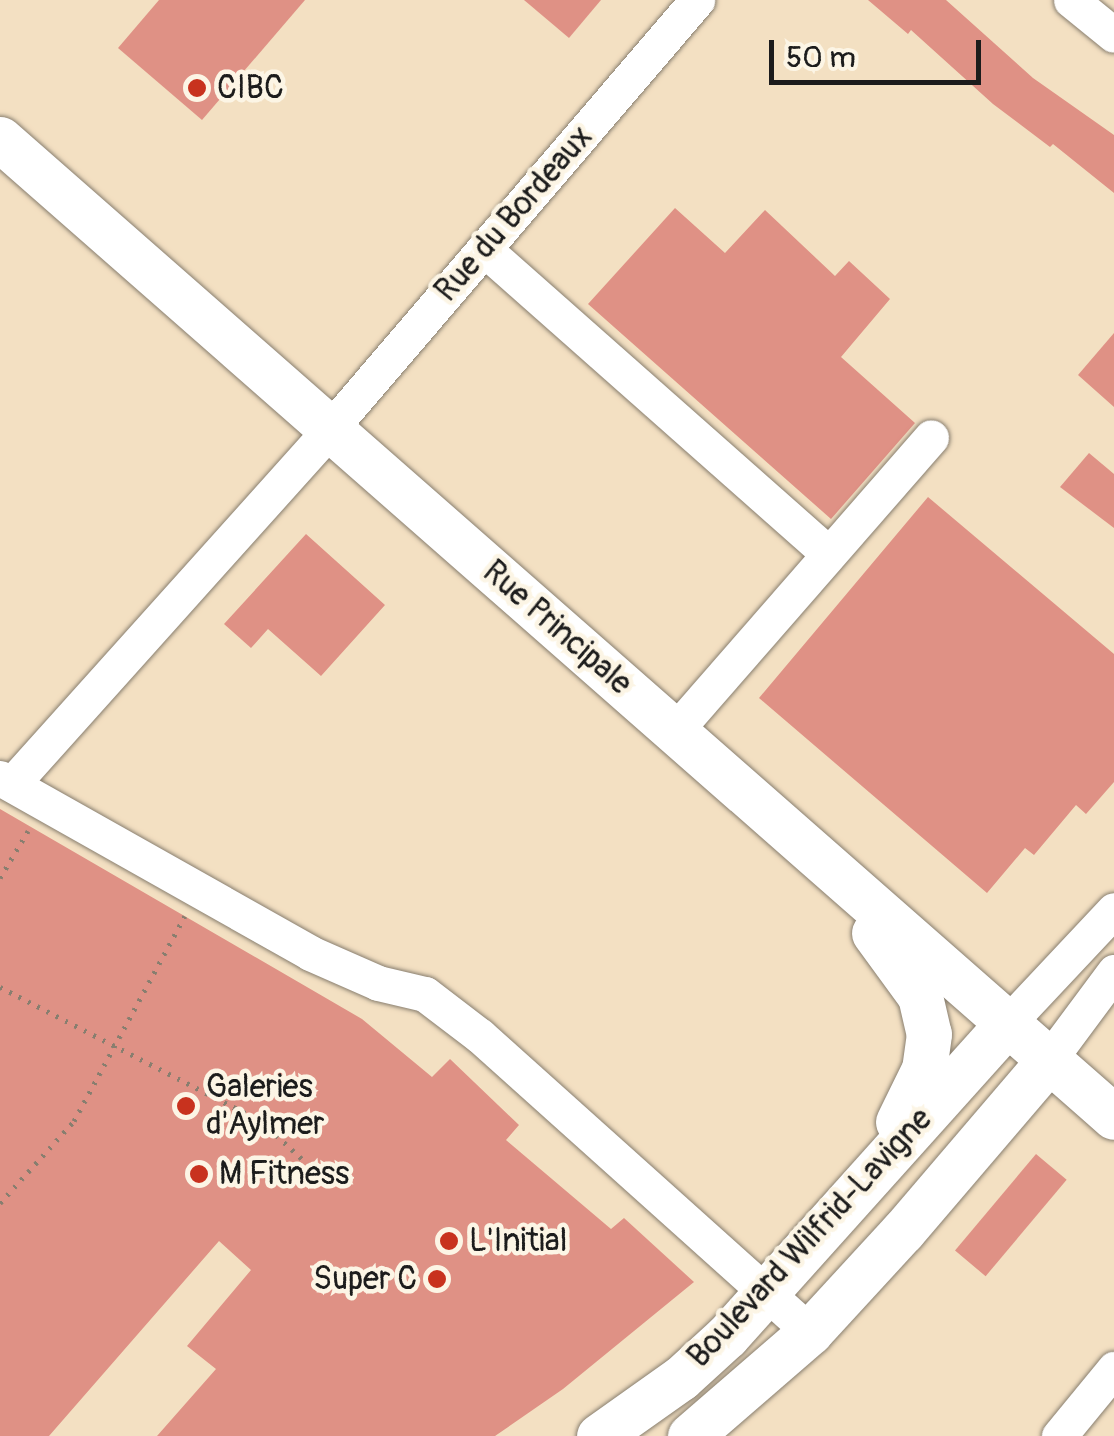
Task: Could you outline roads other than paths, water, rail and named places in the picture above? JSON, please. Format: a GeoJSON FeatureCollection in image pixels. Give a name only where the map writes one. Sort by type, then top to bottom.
{"type":"FeatureCollection","features":[{"type":"Feature","properties":{"kind":"main road","name":"Rue Principale"},"geometry":{"type":"LineString","coordinates":[[0,139],[1114,1117]]}},
{"type":"Feature","properties":{"kind":"main road"},"geometry":{"type":"LineString","coordinates":[[804,846],[920,996],[929,1034],[928,1052],[914,1092],[857,1187]]}},
{"type":"Feature","properties":{"kind":"main road","name":"Boulevard Wilfrid-Lavigne"},"geometry":{"type":"LineString","coordinates":[[599,1436],[681,1378],[766,1292],[1006,1024]]}},
{"type":"Feature","properties":{"kind":"main road","name":"Boulevard Wilfrid-Lavigne"},"geometry":{"type":"LineString","coordinates":[[690,1436],[810,1332],[903,1231],[1048,1061]]}},
{"type":"Feature","properties":{"kind":"street","name":"Rue du Bordeaux"},"geometry":{"type":"LineString","coordinates":[[6,781],[330,429],[697,0]]}},
{"type":"Feature","properties":{"kind":"street"},"geometry":{"type":"LineString","coordinates":[[484,249],[829,554]]}},
{"type":"Feature","properties":{"kind":"street"},"geometry":{"type":"LineString","coordinates":[[674,732],[932,436]]}},
{"type":"Feature","properties":{"kind":"street"},"geometry":{"type":"LineString","coordinates":[[6,781],[310,953],[378,983],[426,994],[480,1036],[810,1332]]}},
{"type":"Feature","properties":{"kind":"street"},"geometry":{"type":"LineString","coordinates":[[1006,1024],[1114,910]]}},
{"type":"Feature","properties":{"kind":"street"},"geometry":{"type":"LineString","coordinates":[[1048,1061],[1114,972]]}},
{"type":"Feature","properties":{"kind":"street"},"geometry":{"type":"LineString","coordinates":[[1059,1436],[1114,1369]]}},
{"type":"Feature","properties":{"kind":"place","name":"CIBC"},"geometry":{"type":"Point","coordinates":[197,88]}},
{"type":"Feature","properties":{"kind":"place","name":"Galeries d'Aylmer"},"geometry":{"type":"Point","coordinates":[186,1106]}},
{"type":"Feature","properties":{"kind":"place","name":"M Fitness"},"geometry":{"type":"Point","coordinates":[199,1174]}},
{"type":"Feature","properties":{"kind":"place","name":"L'Initial"},"geometry":{"type":"Point","coordinates":[449,1241]}},
{"type":"Feature","properties":{"kind":"place","name":"Super C"},"geometry":{"type":"Point","coordinates":[437,1279]}}]}
